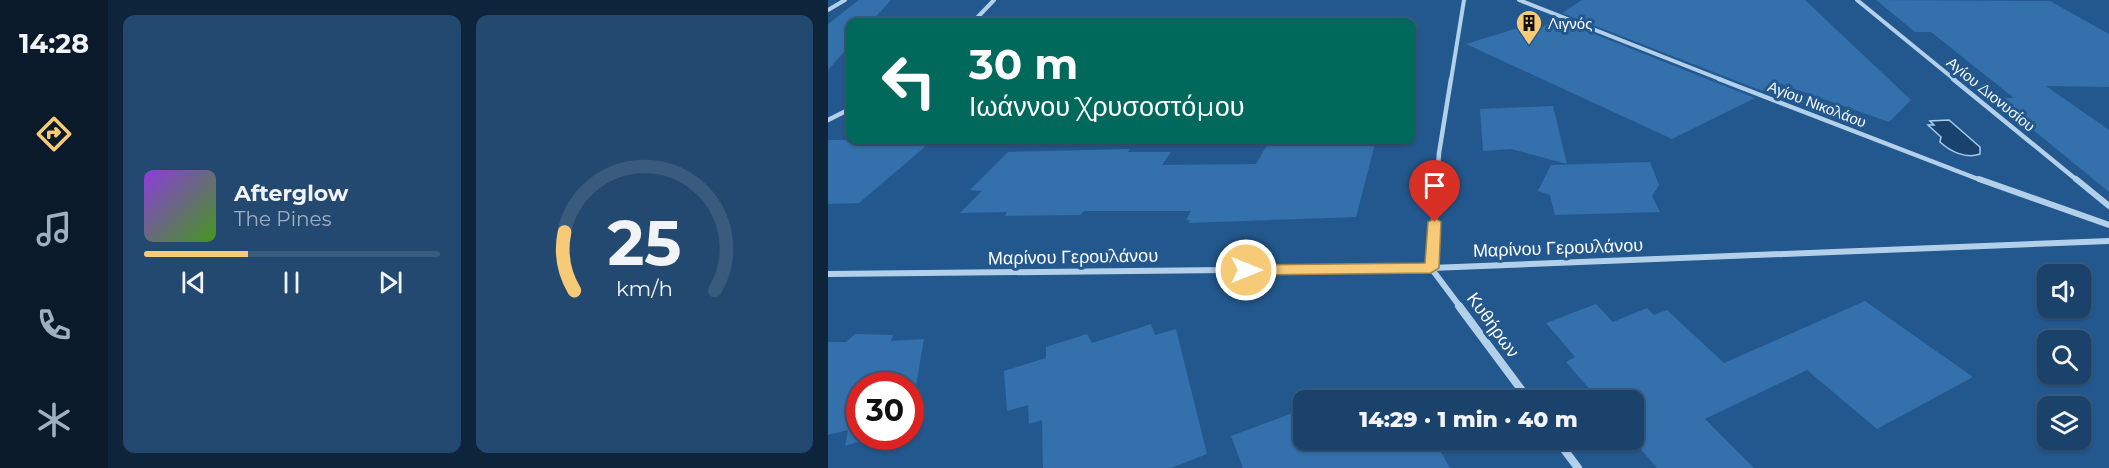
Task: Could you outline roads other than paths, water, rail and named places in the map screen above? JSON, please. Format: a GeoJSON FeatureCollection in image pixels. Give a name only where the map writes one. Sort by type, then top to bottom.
{"type":"FeatureCollection","features":[{"type":"Feature","properties":{"kind":"street"},"geometry":{"type":"LineString","coordinates":[[828,10],[845,0]]}},
{"type":"Feature","properties":{"kind":"street"},"geometry":{"type":"LineString","coordinates":[[977,18],[994,0]]}},
{"type":"Feature","properties":{"kind":"street"},"geometry":{"type":"LineString","coordinates":[[1431,268],[1439,153],[1464,0]]}},
{"type":"Feature","properties":{"kind":"street","name":"Αγίου Νικολάου"},"geometry":{"type":"LineString","coordinates":[[1519,0],[1930,162],[2109,225]]}},
{"type":"Feature","properties":{"kind":"street","name":"Αγίου Διονυσίου"},"geometry":{"type":"LineString","coordinates":[[1857,0],[2109,206]]}},
{"type":"Feature","properties":{"kind":"street"},"geometry":{"type":"LineString","coordinates":[[828,120],[846,111]]}},
{"type":"Feature","properties":{"kind":"street","name":"Μαρίνου Γερουλάνου"},"geometry":{"type":"LineString","coordinates":[[828,274],[1431,268],[2109,241]]}},
{"type":"Feature","properties":{"kind":"street","name":"Κυθήρων"},"geometry":{"type":"LineString","coordinates":[[1431,268],[1521,390]]}},
{"type":"Feature","properties":{"kind":"street"},"geometry":{"type":"LineString","coordinates":[[1564,450],[1578,468]]}},
{"type":"Feature","properties":{"kind":"water"},"geometry":{"type":"Polygon","coordinates":[[[1949,120],[1980,147],[1980,154],[1969,156],[1949,149],[1940,142],[1941,137],[1928,125],[1934,125],[1930,121],[1949,120]]]}},
{"type":"Feature","properties":{"kind":"place","name":"Λιγνός"},"geometry":{"type":"Point","coordinates":[1529,46]}}]}
